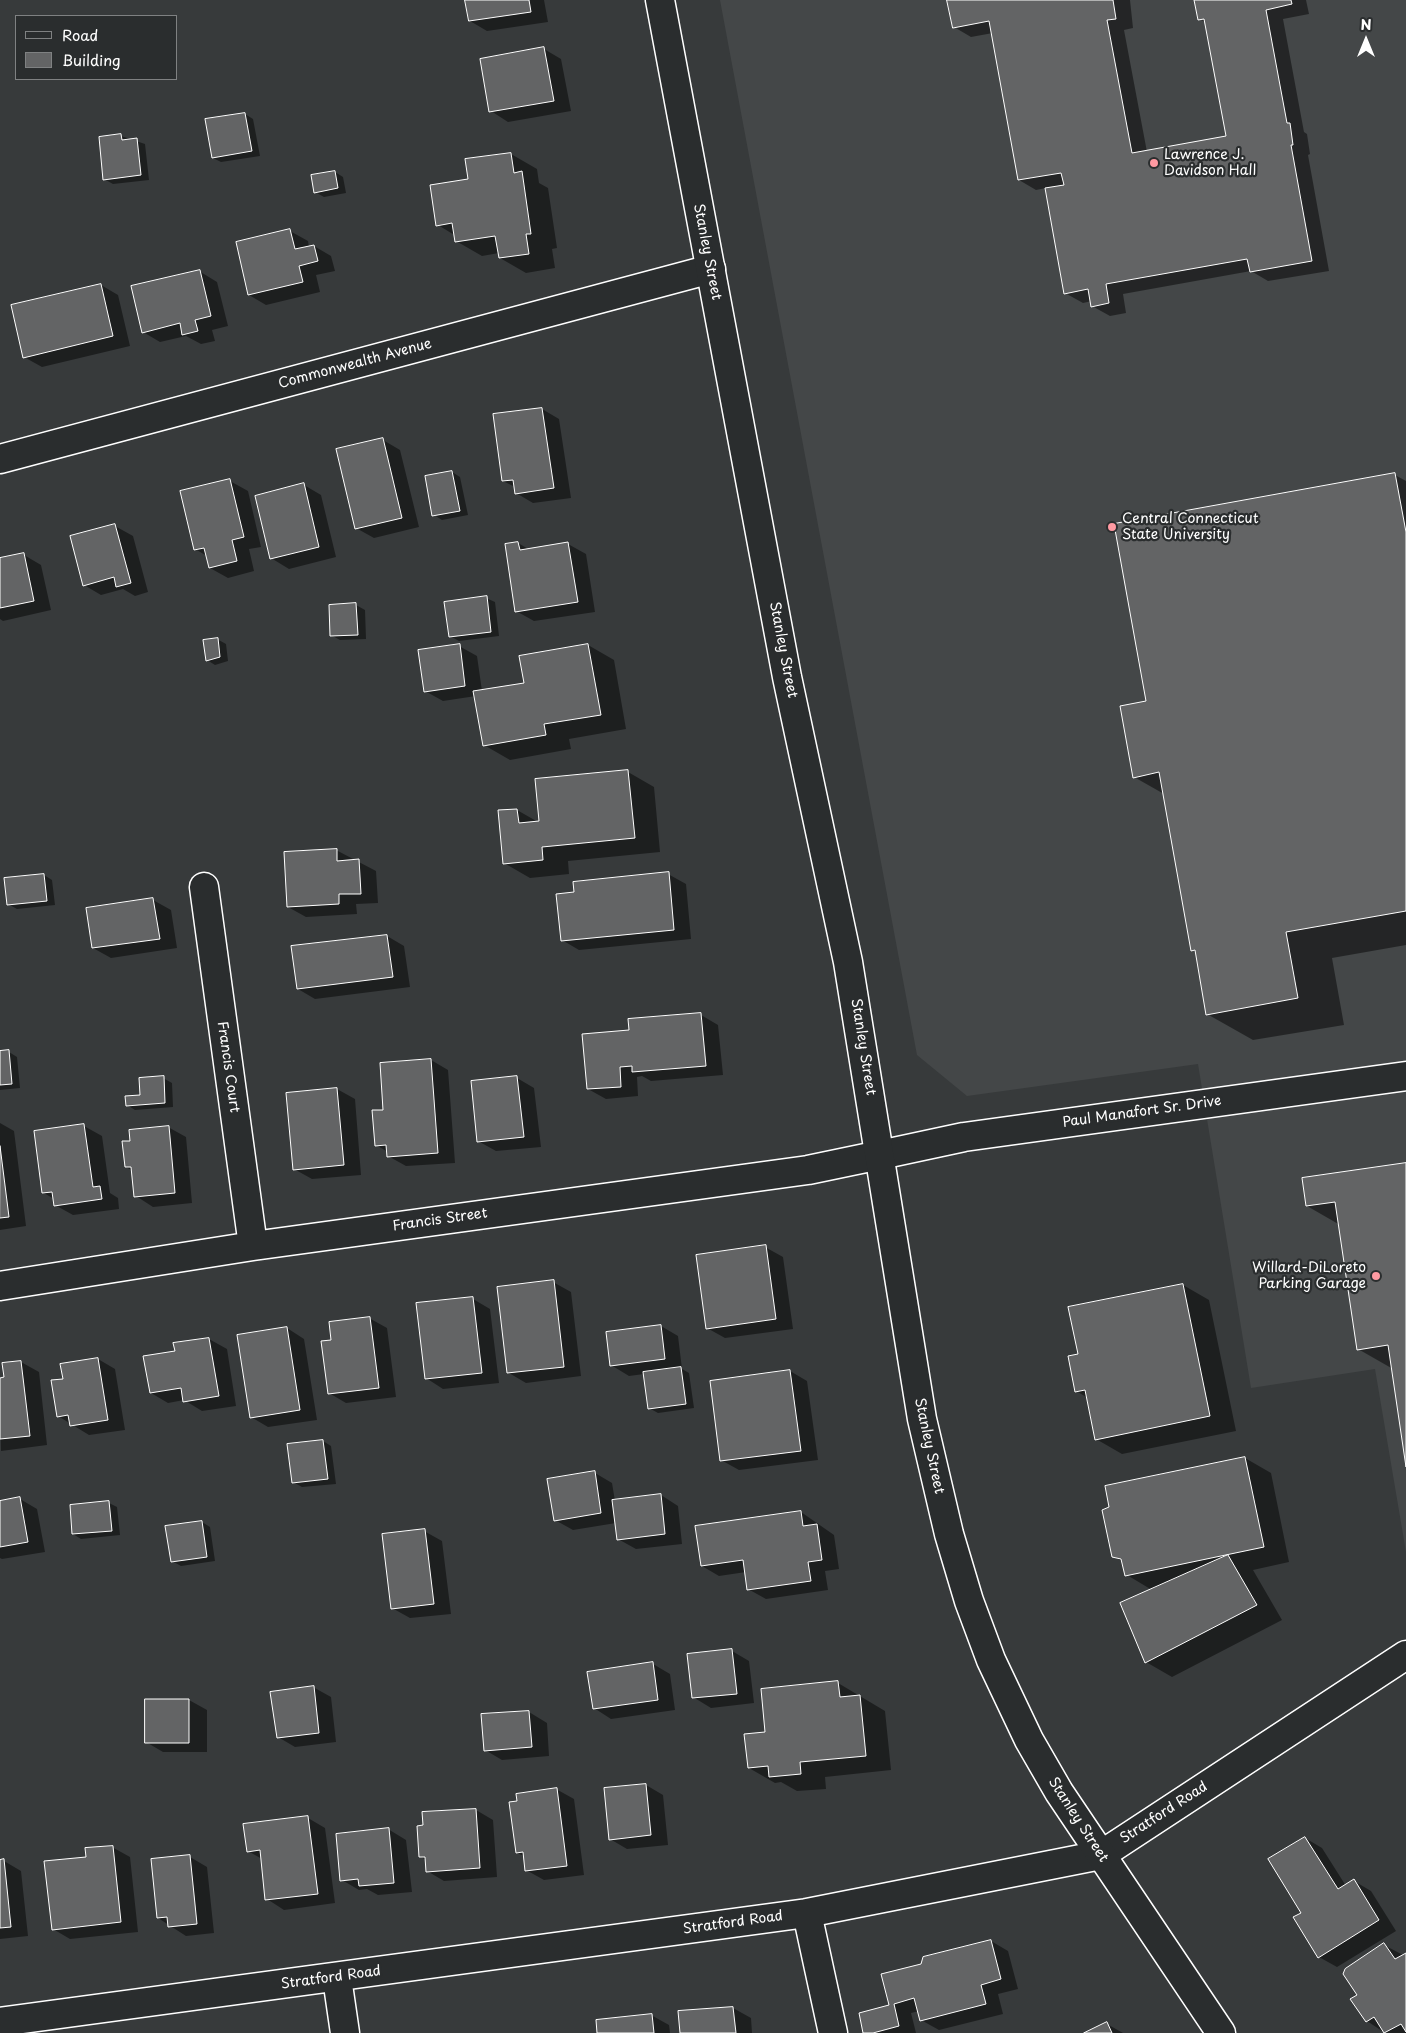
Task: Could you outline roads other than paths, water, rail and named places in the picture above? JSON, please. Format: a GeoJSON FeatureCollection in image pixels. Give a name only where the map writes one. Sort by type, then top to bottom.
{"type":"FeatureCollection","features":[{"type":"Feature","properties":{"kind":"street","name":"Stanley Street"},"geometry":{"type":"LineString","coordinates":[[660,0],[788,678],[850,971],[922,1419],[949,1534],[969,1601],[991,1660],[1029,1740],[1059,1792],[1220,2033]]}},
{"type":"Feature","properties":{"kind":"street","name":"Commonwealth Avenue"},"geometry":{"type":"LineString","coordinates":[[0,459],[710,270]]}},
{"type":"Feature","properties":{"kind":"street","name":"Francis Court"},"geometry":{"type":"LineString","coordinates":[[204,887],[253,1246]]}},
{"type":"Feature","properties":{"kind":"street","name":"Paul Manafort Sr. Drive"},"geometry":{"type":"LineString","coordinates":[[880,1155],[964,1137],[1406,1076]]}},
{"type":"Feature","properties":{"kind":"street","name":"Francis Street"},"geometry":{"type":"LineString","coordinates":[[0,1286],[253,1246],[808,1170],[880,1155]]}},
{"type":"Feature","properties":{"kind":"street","name":"Stratford Road"},"geometry":{"type":"LineString","coordinates":[[0,2022],[337,1978],[807,1913],[1101,1855],[1406,1655]]}},
{"type":"Feature","properties":{"kind":"street"},"geometry":{"type":"LineString","coordinates":[[807,1913],[833,2033]]}},
{"type":"Feature","properties":{"kind":"street"},"geometry":{"type":"LineString","coordinates":[[337,1978],[345,2033]]}},
{"type":"Feature","properties":{"kind":"place","name":"Lawrence J. Davidson Hall"},"geometry":{"type":"Point","coordinates":[1154,163]}},
{"type":"Feature","properties":{"kind":"place","name":"Central Connecticut State University"},"geometry":{"type":"Point","coordinates":[1112,527]}},
{"type":"Feature","properties":{"kind":"place","name":"Willard-DiLoreto Parking Garage"},"geometry":{"type":"Point","coordinates":[1376,1276]}}]}
